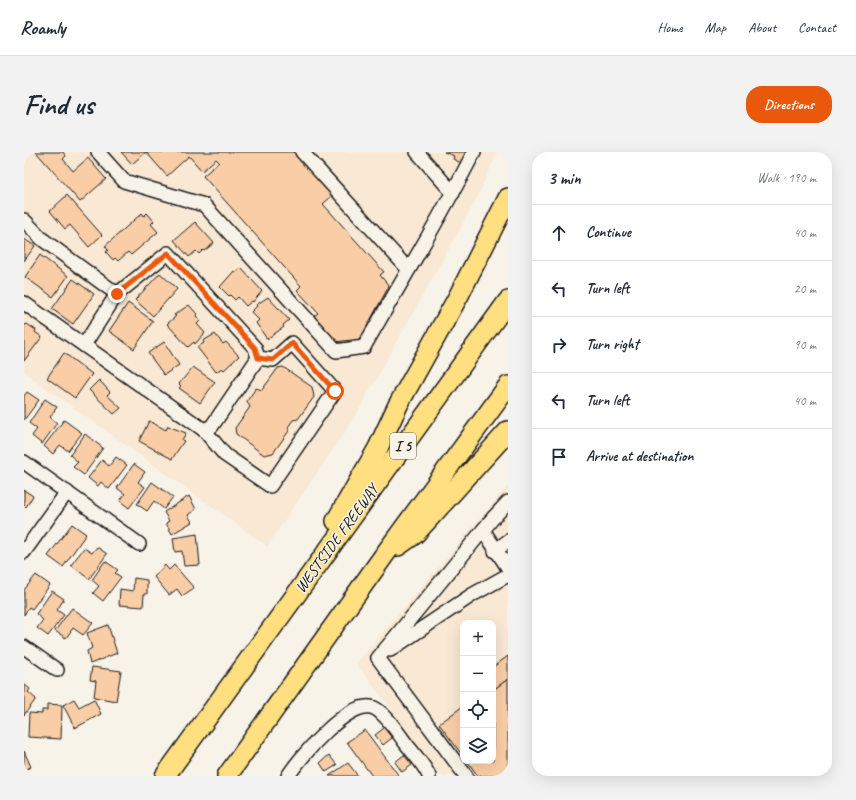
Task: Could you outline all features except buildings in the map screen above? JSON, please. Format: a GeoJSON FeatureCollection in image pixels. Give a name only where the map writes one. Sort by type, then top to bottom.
{"type":"FeatureCollection","features":[{"type":"Feature","properties":{"kind":"highway"},"geometry":{"type":"LineString","coordinates":[[298,591],[378,448],[398,405],[458,297],[508,198]]}},
{"type":"Feature","properties":{"kind":"highway","name":"WESTSIDE FREEWAY"},"geometry":{"type":"LineString","coordinates":[[166,776],[508,301]]}},
{"type":"Feature","properties":{"kind":"highway"},"geometry":{"type":"LineString","coordinates":[[227,776],[385,554],[508,386]]}},
{"type":"Feature","properties":{"kind":"highway"},"geometry":{"type":"LineString","coordinates":[[385,554],[415,534],[508,431]]}},
{"type":"Feature","properties":{"kind":"street"},"geometry":{"type":"LineString","coordinates":[[98,152],[124,181],[204,205],[336,351],[364,347],[453,193],[474,152]]}},
{"type":"Feature","properties":{"kind":"street"},"geometry":{"type":"LineString","coordinates":[[302,152],[408,270]]}},
{"type":"Feature","properties":{"kind":"street"},"geometry":{"type":"LineString","coordinates":[[417,152],[453,193]]}},
{"type":"Feature","properties":{"kind":"street"},"geometry":{"type":"LineString","coordinates":[[24,220],[42,239],[117,294]]}},
{"type":"Feature","properties":{"kind":"street"},"geometry":{"type":"LineString","coordinates":[[84,345],[117,294],[168,253],[255,348],[258,358]]}},
{"type":"Feature","properties":{"kind":"street"},"geometry":{"type":"LineString","coordinates":[[24,303],[204,430],[226,455],[270,486],[335,391],[292,343],[273,360],[258,358]]}},
{"type":"Feature","properties":{"kind":"street"},"geometry":{"type":"LineString","coordinates":[[204,430],[212,426],[258,358]]}},
{"type":"Feature","properties":{"kind":"street"},"geometry":{"type":"LineString","coordinates":[[24,462],[139,544]]}},
{"type":"Feature","properties":{"kind":"street"},"geometry":{"type":"LineString","coordinates":[[24,552],[66,492]]}},
{"type":"Feature","properties":{"kind":"street"},"geometry":{"type":"LineString","coordinates":[[378,658],[483,530],[508,502]]}},
{"type":"Feature","properties":{"kind":"street"},"geometry":{"type":"LineString","coordinates":[[483,530],[495,551],[508,568]]}},
{"type":"Feature","properties":{"kind":"street"},"geometry":{"type":"LineString","coordinates":[[495,551],[508,541]]}},
{"type":"Feature","properties":{"kind":"street"},"geometry":{"type":"LineString","coordinates":[[378,658],[472,595],[508,575]]}},
{"type":"Feature","properties":{"kind":"street"},"geometry":{"type":"LineString","coordinates":[[24,647],[57,670]]}},
{"type":"Feature","properties":{"kind":"street"},"geometry":{"type":"LineString","coordinates":[[378,658],[466,776]]}},
{"type":"Feature","properties":{"kind":"street"},"geometry":{"type":"LineString","coordinates":[[288,776],[322,734],[358,708],[369,706],[375,708],[390,723],[429,776]]}},
{"type":"Feature","properties":{"kind":"shaded area"},"geometry":{"type":"Polygon","coordinates":[[[24,152],[497,152],[477,198],[353,420],[267,546],[24,372],[24,152]]]}},
{"type":"Feature","properties":{"kind":"shaded area"},"geometry":{"type":"Polygon","coordinates":[[[508,486],[508,776],[440,776],[357,663],[508,486]]]}},
{"type":"Feature","properties":{"kind":"route"},"geometry":{"type":"LineString","coordinates":[[117,294],[168,253],[255,348],[258,358],[273,360],[292,343],[335,391]]}}]}
